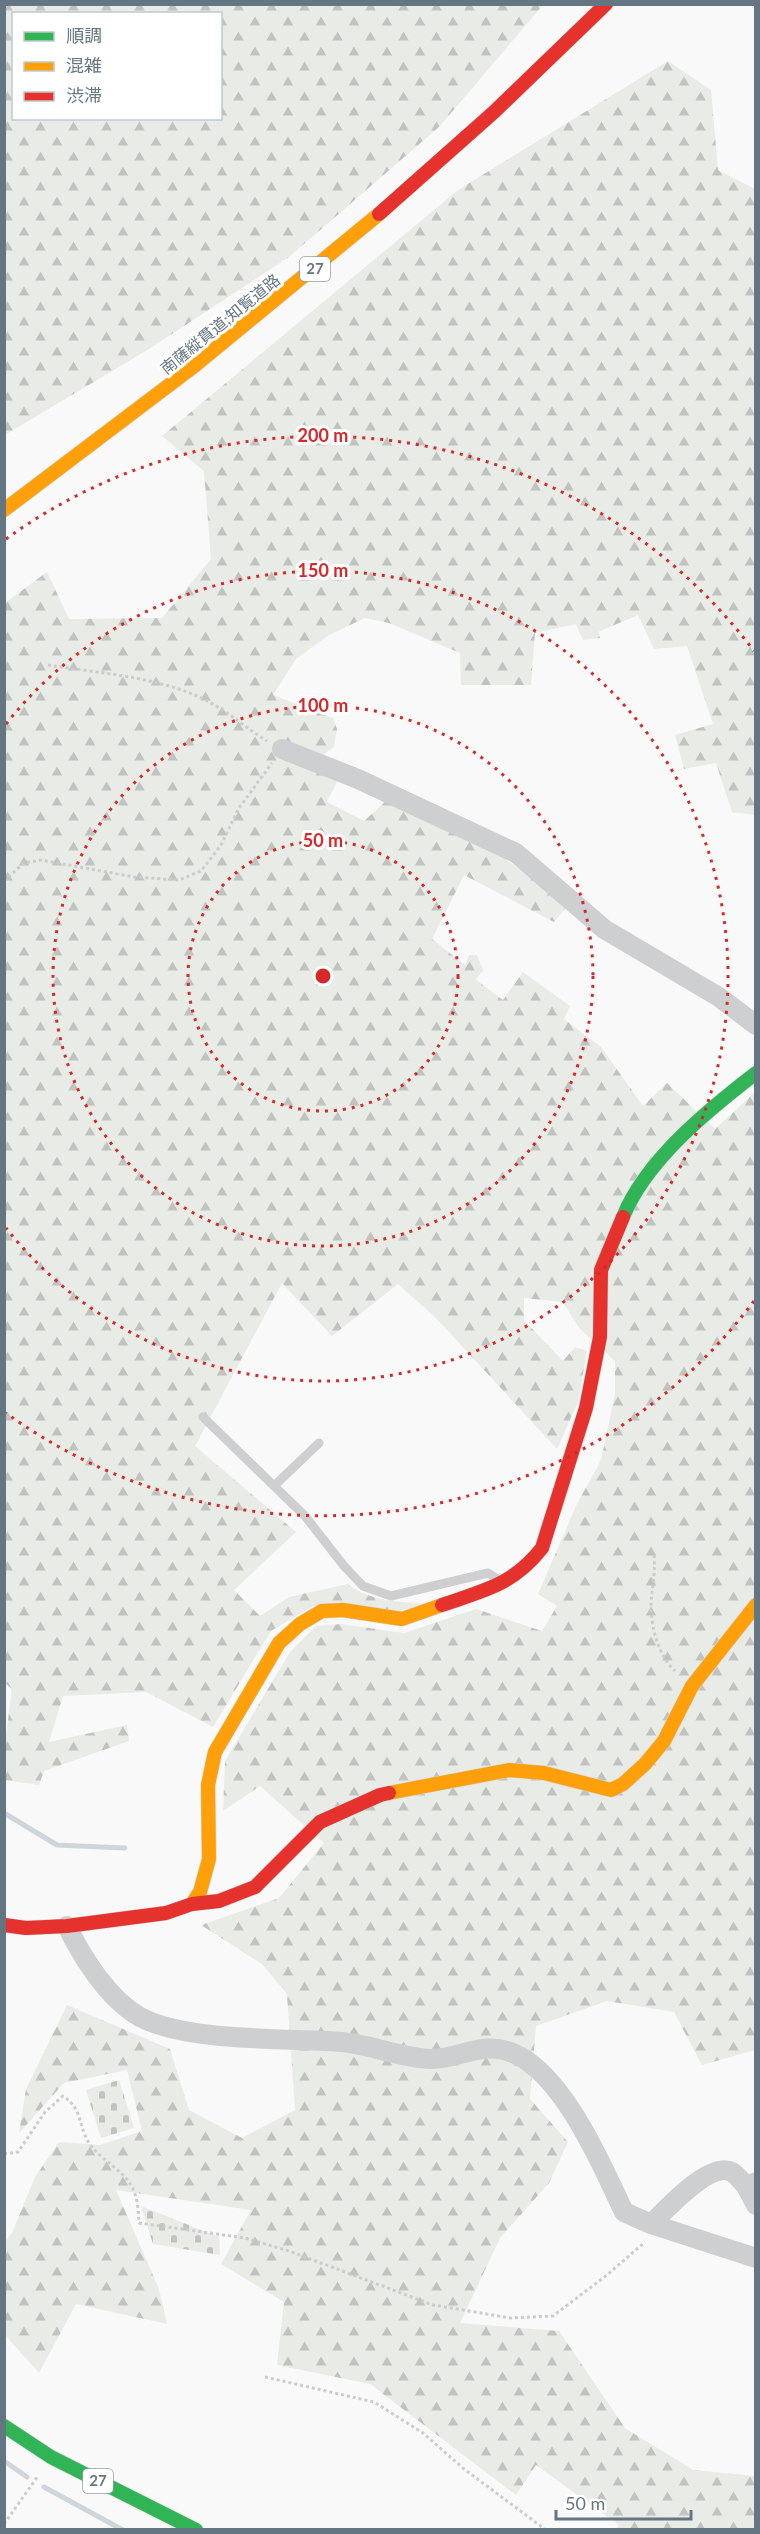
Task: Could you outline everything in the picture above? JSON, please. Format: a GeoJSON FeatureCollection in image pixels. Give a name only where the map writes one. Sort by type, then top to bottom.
{"type":"FeatureCollection","features":[{"type":"Feature","properties":{"kind":"main road","name":"南薩縦貫道;知覧道路"},"geometry":{"type":"LineString","coordinates":[[4,510],[57,472],[281,297],[495,111],[606,4]]}},
{"type":"Feature","properties":{"kind":"main road"},"geometry":{"type":"LineString","coordinates":[[4,502],[57,472]]}},
{"type":"Feature","properties":{"kind":"main road"},"geometry":{"type":"LineString","coordinates":[[4,517],[57,472]]}},
{"type":"Feature","properties":{"kind":"main road"},"geometry":{"type":"LineString","coordinates":[[192,1904],[200,1892],[209,1859],[208,1785],[215,1752],[279,1644],[300,1624],[322,1611],[343,1610],[402,1619],[503,1583],[528,1566],[542,1548],[586,1408],[600,1336],[601,1270],[626,1209],[640,1182],[709,1109],[756,1073]]}},
{"type":"Feature","properties":{"kind":"main road"},"geometry":{"type":"LineString","coordinates":[[4,1925],[26,1928],[67,1926],[166,1913],[192,1904],[219,1901],[255,1887],[320,1822],[380,1795],[509,1770],[544,1773],[612,1790],[623,1784],[645,1764],[664,1741],[692,1686],[756,1605]]}},
{"type":"Feature","properties":{"kind":"main road","name":"27"},"geometry":{"type":"LineString","coordinates":[[4,2426],[51,2457],[196,2529]]}},
{"type":"Feature","properties":{"kind":"street"},"geometry":{"type":"LineString","coordinates":[[282,749],[358,778],[516,853],[604,929],[719,997],[756,1025]]}},
{"type":"Feature","properties":{"kind":"street"},"geometry":{"type":"LineString","coordinates":[[67,1926],[81,1954],[109,1991],[140,2016],[177,2030],[346,2043],[410,2057],[434,2059],[486,2047],[514,2053],[534,2065],[563,2098],[596,2153],[624,2212],[651,2224],[756,2258]]}},
{"type":"Feature","properties":{"kind":"street"},"geometry":{"type":"LineString","coordinates":[[651,2224],[695,2182],[721,2170],[732,2172],[751,2184],[756,2205]]}},
{"type":"Feature","properties":{"kind":"lane"},"geometry":{"type":"LineString","coordinates":[[203,1417],[305,1516],[344,1566],[363,1586],[391,1596],[488,1573],[503,1583]]}},
{"type":"Feature","properties":{"kind":"lane"},"geometry":{"type":"LineString","coordinates":[[274,1486],[319,1443]]}},
{"type":"Feature","properties":{"kind":"path"},"geometry":{"type":"LineString","coordinates":[[4,881],[24,863],[41,860],[134,878],[179,880],[201,871],[221,845],[239,808],[282,749],[257,737],[231,715],[199,697],[165,684],[48,665]]}},
{"type":"Feature","properties":{"kind":"path"},"geometry":{"type":"LineString","coordinates":[[654,1555],[656,1575],[651,1606],[660,1654],[672,1669],[692,1686]]}},
{"type":"Feature","properties":{"kind":"path"},"geometry":{"type":"LineString","coordinates":[[4,2154],[18,2152],[45,2112],[63,2096],[71,2102],[81,2118],[88,2142],[105,2162],[129,2181],[138,2200],[139,2223],[245,2238],[289,2251],[433,2305],[510,2318],[553,2316],[607,2276],[649,2238],[651,2224]]}},
{"type":"Feature","properties":{"kind":"path"},"geometry":{"type":"LineString","coordinates":[[265,2377],[374,2402],[423,2433],[464,2469],[546,2529]]}},
{"type":"Feature","properties":{"kind":"path"},"geometry":{"type":"LineString","coordinates":[[4,2524],[51,2457]]}},
{"type":"Feature","properties":{"kind":"green space"},"geometry":{"type":"Polygon","coordinates":[[[5,4],[543,5],[439,127],[289,257],[149,349],[5,435],[5,4]]]}},
{"type":"Feature","properties":{"kind":"green space"},"geometry":{"type":"Polygon","coordinates":[[[668,61],[711,90],[718,170],[755,189],[755,815],[732,812],[716,763],[684,769],[675,735],[713,724],[687,646],[654,649],[638,615],[598,632],[600,638],[583,640],[576,624],[535,633],[531,685],[461,685],[460,653],[389,623],[365,618],[329,635],[296,659],[273,695],[333,718],[337,729],[334,747],[323,755],[280,742],[338,779],[327,802],[364,821],[389,798],[487,846],[568,905],[554,922],[464,875],[432,939],[465,965],[469,955],[477,955],[483,970],[476,980],[503,1000],[523,972],[570,1006],[564,1019],[601,1047],[643,1106],[667,1083],[715,1129],[755,1092],[755,2050],[702,2065],[674,2012],[607,2001],[536,2026],[530,2099],[568,2142],[549,2183],[500,2238],[460,2323],[559,2331],[625,2428],[693,2470],[755,2476],[755,2529],[616,2529],[619,2525],[536,2465],[516,2495],[370,2384],[277,2365],[284,2302],[221,2264],[251,2210],[116,2190],[159,2289],[167,2324],[76,2304],[39,2373],[5,2335],[5,2242],[12,2233],[35,2177],[59,2142],[100,2145],[142,2131],[127,2070],[64,2083],[19,2133],[26,2089],[67,2005],[170,2049],[189,2110],[242,2138],[295,2110],[287,1994],[262,1964],[201,1925],[279,1898],[324,1843],[260,1786],[223,1811],[225,1761],[290,1652],[316,1626],[341,1624],[404,1633],[476,1609],[542,1631],[557,1606],[538,1594],[576,1506],[601,1460],[615,1394],[615,1361],[579,1328],[563,1302],[524,1298],[524,1320],[563,1361],[575,1347],[587,1351],[578,1402],[557,1449],[436,1318],[398,1284],[332,1336],[282,1283],[195,1446],[296,1532],[234,1590],[260,1616],[289,1597],[348,1584],[375,1597],[425,1604],[400,1611],[313,1606],[271,1631],[213,1727],[146,1692],[63,1696],[49,1742],[127,1725],[129,1741],[44,1771],[39,1785],[5,1780],[5,1743],[12,1689],[5,1683],[5,603],[47,572],[69,619],[162,618],[211,559],[204,471],[162,436],[458,190],[668,61]]]}},
{"type":"Feature","properties":{"kind":"green space"},"geometry":{"type":"Polygon","coordinates":[[[119,2080],[134,2128],[101,2138],[86,2090],[119,2080]]]}},
{"type":"Feature","properties":{"kind":"green space"},"geometry":{"type":"Polygon","coordinates":[[[141,2206],[219,2237],[220,2255],[153,2244],[141,2206]]]}},
{"type":"Feature","properties":{"kind":"waterway"},"geometry":{"type":"LineString","coordinates":[[4,1813],[57,1845],[125,1848]]}},
{"type":"Feature","properties":{"kind":"waterway"},"geometry":{"type":"LineString","coordinates":[[4,2461],[27,2477]]}},
{"type":"Feature","properties":{"kind":"waterway"},"geometry":{"type":"LineString","coordinates":[[44,2487],[123,2530]]}},
{"type":"Feature","properties":{"kind":"traffic: fast"},"geometry":{"type":"LineString","coordinates":[[623,1217],[633,1196],[663,1156],[718,1103],[756,1073]]}},
{"type":"Feature","properties":{"kind":"traffic: fast"},"geometry":{"type":"LineString","coordinates":[[4,2426],[51,2457],[196,2530]]}},
{"type":"Feature","properties":{"kind":"traffic: slow"},"geometry":{"type":"LineString","coordinates":[[4,510],[193,367],[379,214]]}},
{"type":"Feature","properties":{"kind":"traffic: slow"},"geometry":{"type":"LineString","coordinates":[[192,1904],[200,1892],[209,1859],[208,1785],[215,1752],[279,1643],[300,1624],[322,1611],[343,1610],[402,1619],[442,1605]]}},
{"type":"Feature","properties":{"kind":"traffic: slow"},"geometry":{"type":"LineString","coordinates":[[389,1793],[509,1770],[544,1773],[611,1790],[623,1784],[645,1764],[664,1741],[692,1686],[756,1605]]}},
{"type":"Feature","properties":{"kind":"traffic: jam"},"geometry":{"type":"LineString","coordinates":[[379,214],[494,112],[606,4]]}},
{"type":"Feature","properties":{"kind":"traffic: jam"},"geometry":{"type":"LineString","coordinates":[[442,1605],[497,1585],[520,1570],[542,1548],[586,1408],[600,1337],[601,1270],[623,1217]]}},
{"type":"Feature","properties":{"kind":"traffic: jam"},"geometry":{"type":"LineString","coordinates":[[4,1925],[26,1928],[67,1926],[166,1913],[192,1904],[219,1901],[255,1887],[320,1822],[389,1793]]}}]}
